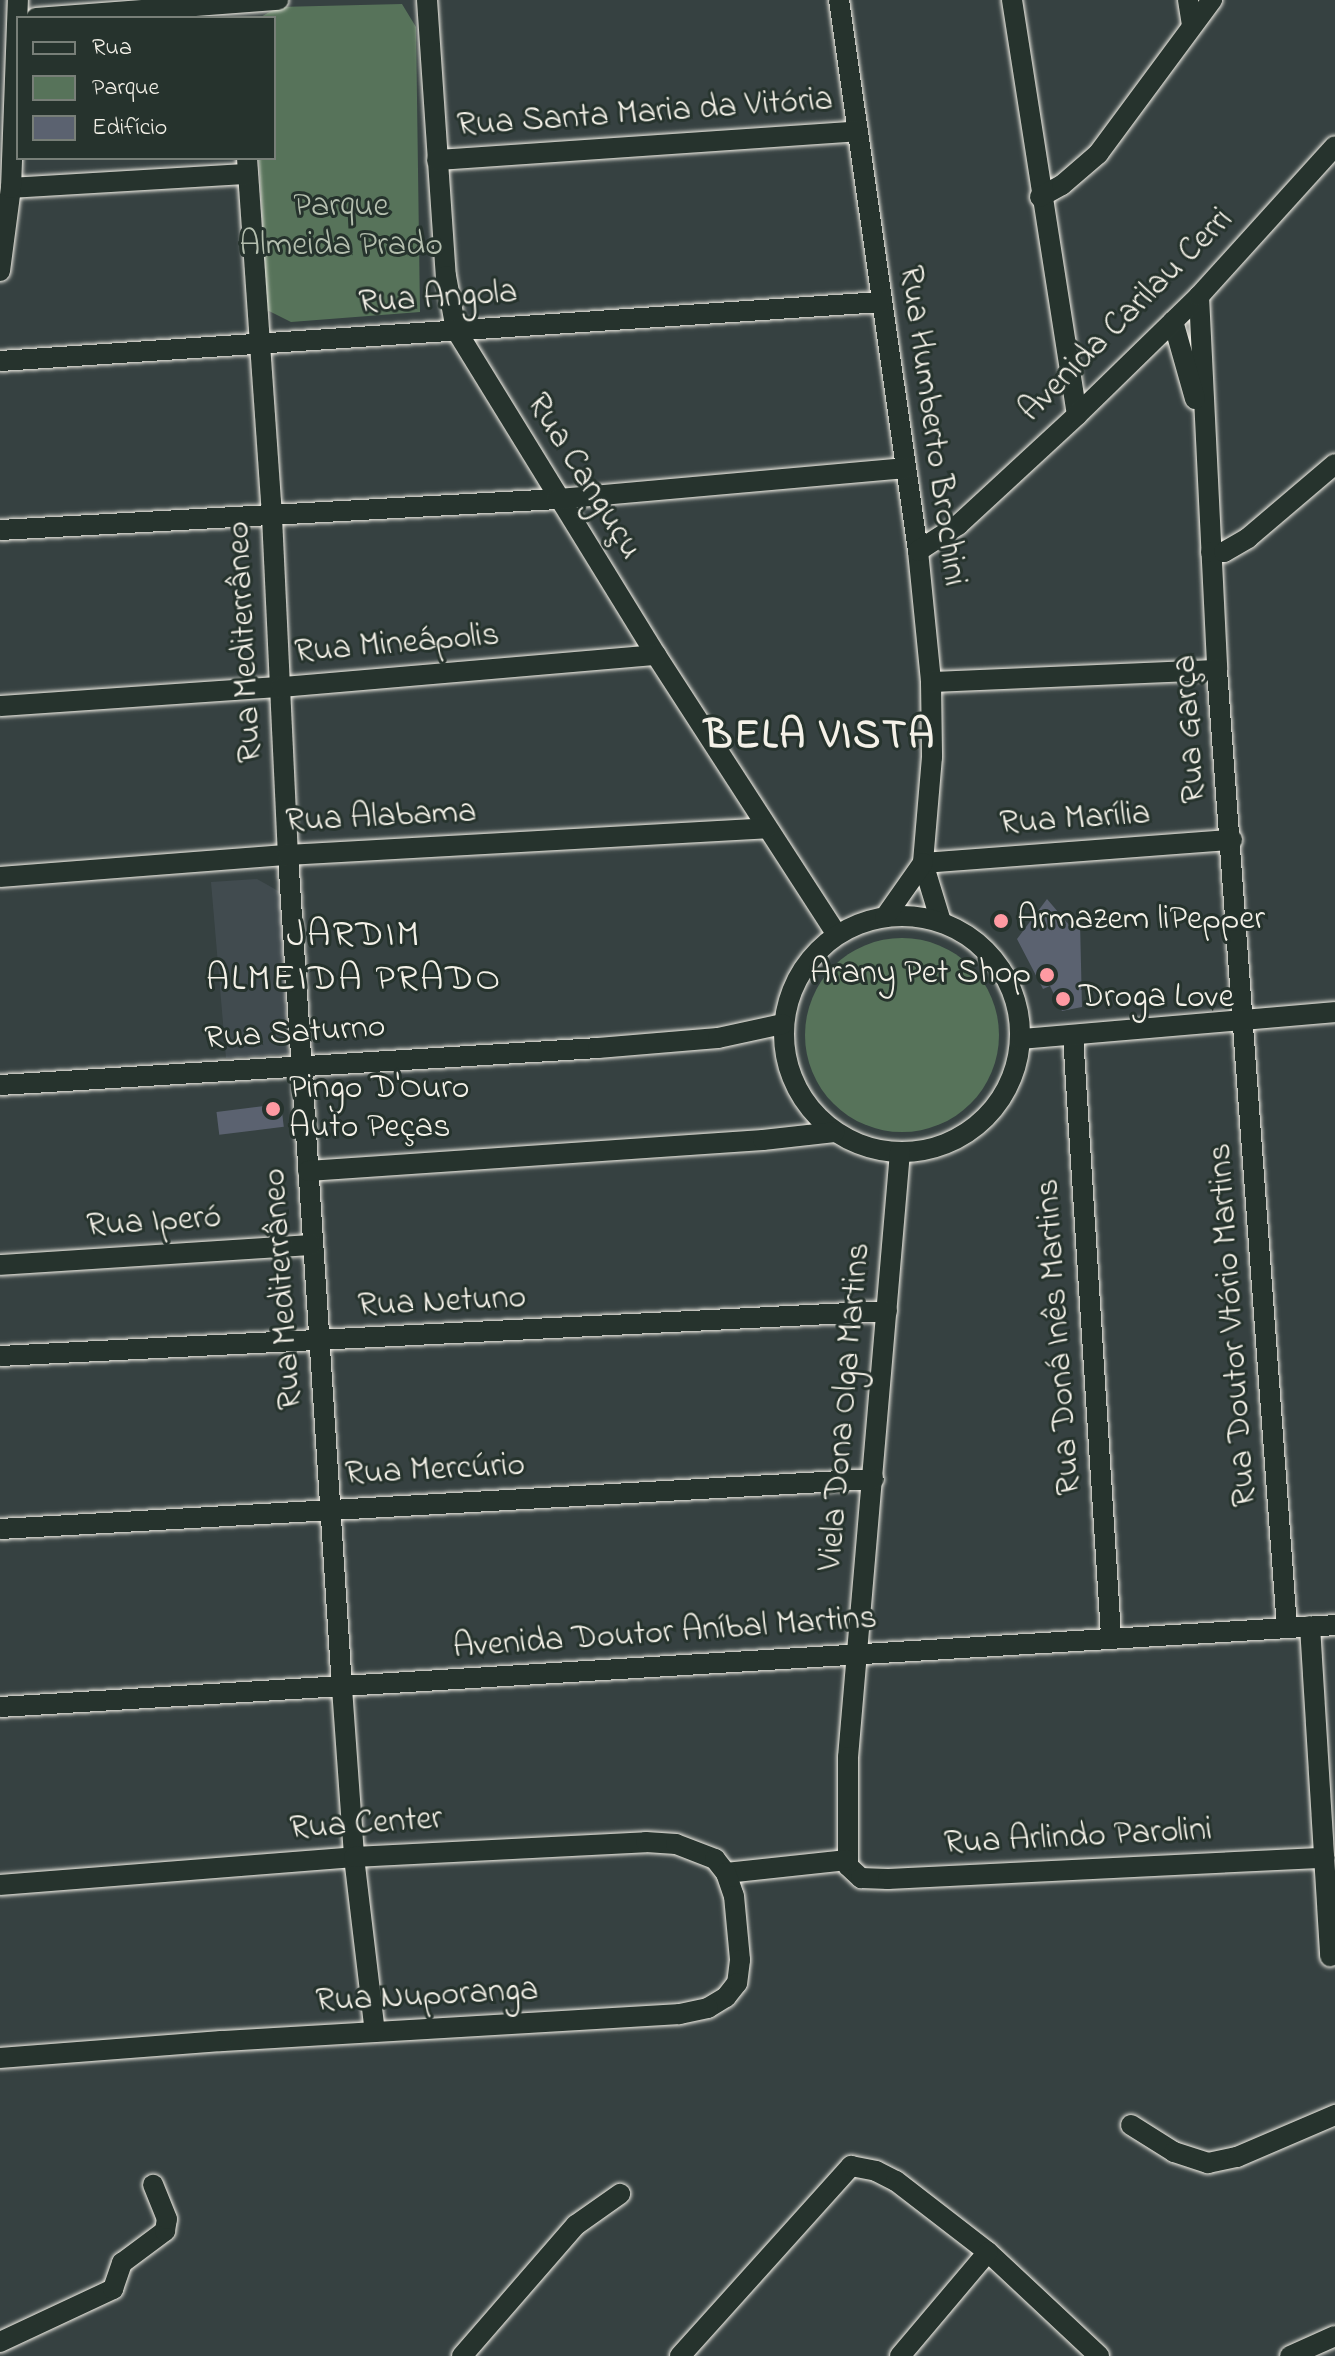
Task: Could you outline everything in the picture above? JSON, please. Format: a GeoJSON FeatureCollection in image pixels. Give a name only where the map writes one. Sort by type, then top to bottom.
{"type":"FeatureCollection","features":[{"type":"Feature","properties":{"kind":"street"},"geometry":{"type":"LineString","coordinates":[[73,16],[239,7],[278,0]]}},
{"type":"Feature","properties":{"kind":"street","name":"Rua Canguçu"},"geometry":{"type":"LineString","coordinates":[[427,0],[446,276],[456,330],[656,655],[837,935]]}},
{"type":"Feature","properties":{"kind":"street","name":"Rua Humberto Brochini"},"geometry":{"type":"LineString","coordinates":[[839,0],[918,551],[931,682],[932,757],[923,863],[941,922]]}},
{"type":"Feature","properties":{"kind":"street"},"geometry":{"type":"LineString","coordinates":[[1012,0],[1040,197],[1077,415]]}},
{"type":"Feature","properties":{"kind":"street"},"geometry":{"type":"LineString","coordinates":[[1188,0],[1192,24]]}},
{"type":"Feature","properties":{"kind":"street"},"geometry":{"type":"LineString","coordinates":[[1040,197],[1062,185],[1098,154],[1212,0]]}},
{"type":"Feature","properties":{"kind":"street"},"geometry":{"type":"LineString","coordinates":[[0,271],[11,188],[6,141],[16,39]]}},
{"type":"Feature","properties":{"kind":"street","name":"Rua Santa Maria da Vitória"},"geometry":{"type":"LineString","coordinates":[[437,160],[858,131]]}},
{"type":"Feature","properties":{"kind":"street","name":"Avenida Carilau Cerri"},"geometry":{"type":"LineString","coordinates":[[918,551],[958,525],[1077,415],[1199,296],[1335,146]]}},
{"type":"Feature","properties":{"kind":"street"},"geometry":{"type":"LineString","coordinates":[[11,188],[247,166]]}},
{"type":"Feature","properties":{"kind":"street","name":"Rua Mediterrâneo"},"geometry":{"type":"LineString","coordinates":[[247,166],[272,517],[288,855],[318,1342],[354,1857],[375,2032]]}},
{"type":"Feature","properties":{"kind":"street","name":"Rua Garça"},"geometry":{"type":"LineString","coordinates":[[1199,296],[1217,670],[1244,1019]]}},
{"type":"Feature","properties":{"kind":"street","name":"Rua Angola"},"geometry":{"type":"LineString","coordinates":[[0,361],[881,302]]}},
{"type":"Feature","properties":{"kind":"street","name":"Rua Garça"},"geometry":{"type":"LineString","coordinates":[[1173,321],[1204,434]]}},
{"type":"Feature","properties":{"kind":"street"},"geometry":{"type":"LineString","coordinates":[[1211,552],[1224,552],[1248,538],[1335,464]]}},
{"type":"Feature","properties":{"kind":"street"},"geometry":{"type":"LineString","coordinates":[[0,530],[558,499],[905,468]]}},
{"type":"Feature","properties":{"kind":"street"},"geometry":{"type":"LineString","coordinates":[[915,529],[958,525]]}},
{"type":"Feature","properties":{"kind":"street","name":"Rua Mineápolis"},"geometry":{"type":"LineString","coordinates":[[0,706],[282,687],[656,655]]}},
{"type":"Feature","properties":{"kind":"street"},"geometry":{"type":"LineString","coordinates":[[931,682],[1217,670]]}},
{"type":"Feature","properties":{"kind":"street","name":"Rua Alabama"},"geometry":{"type":"LineString","coordinates":[[0,877],[288,855],[766,828]]}},
{"type":"Feature","properties":{"kind":"street","name":"Rua Marília"},"geometry":{"type":"LineString","coordinates":[[923,863],[1232,840]]}},
{"type":"Feature","properties":{"kind":"street"},"geometry":{"type":"LineString","coordinates":[[885,917],[923,863]]}},
{"type":"Feature","properties":{"kind":"street"},"geometry":{"type":"LineString","coordinates":[[904,916],[941,922],[974,940],[1000,967],[1016,1000],[1021,1039],[1013,1077],[1004,1095],[985,1119],[941,1146],[900,1152],[866,1147],[835,1132],[809,1108],[795,1085],[786,1060],[783,1024],[792,989],[800,973],[810,959],[837,935],[860,923],[885,917],[904,916]]}},
{"type":"Feature","properties":{"kind":"street"},"geometry":{"type":"LineString","coordinates":[[1021,1039],[1335,1012]]}},
{"type":"Feature","properties":{"kind":"street","name":"Rua Doutor Vtório Martins"},"geometry":{"type":"LineString","coordinates":[[1244,1019],[1287,1627]]}},
{"type":"Feature","properties":{"kind":"street","name":"Rua Saturno"},"geometry":{"type":"LineString","coordinates":[[0,1085],[703,1039],[757,1032],[783,1024]]}},
{"type":"Feature","properties":{"kind":"street","name":"Rua Doná Inês Martins"},"geometry":{"type":"LineString","coordinates":[[1073,1035],[1111,1636]]}},
{"type":"Feature","properties":{"kind":"street"},"geometry":{"type":"LineString","coordinates":[[308,1171],[763,1140],[835,1132]]}},
{"type":"Feature","properties":{"kind":"street","name":"Viela Dona Olga Martins"},"geometry":{"type":"LineString","coordinates":[[847,1860],[848,1757],[900,1152]]}},
{"type":"Feature","properties":{"kind":"street","name":"Rua Iperó"},"geometry":{"type":"LineString","coordinates":[[0,1265],[312,1245]]}},
{"type":"Feature","properties":{"kind":"street","name":"Rua Netuno"},"geometry":{"type":"LineString","coordinates":[[0,1356],[887,1311]]}},
{"type":"Feature","properties":{"kind":"street","name":"Rua Mercúrio"},"geometry":{"type":"LineString","coordinates":[[0,1529],[874,1479]]}},
{"type":"Feature","properties":{"kind":"street","name":"Avenida Doutor Aníbal Martins"},"geometry":{"type":"LineString","coordinates":[[0,1707],[342,1688],[1111,1636],[1335,1625]]}},
{"type":"Feature","properties":{"kind":"street"},"geometry":{"type":"LineString","coordinates":[[1310,1626],[1330,1956]]}},
{"type":"Feature","properties":{"kind":"street","name":"Rua Center"},"geometry":{"type":"LineString","coordinates":[[0,1885],[354,1857],[646,1842],[696,1849],[715,1859],[726,1873]]}},
{"type":"Feature","properties":{"kind":"street","name":"Rua Arlindo Parolini"},"geometry":{"type":"LineString","coordinates":[[847,1860],[853,1873],[873,1879],[1324,1858]]}},
{"type":"Feature","properties":{"kind":"street"},"geometry":{"type":"LineString","coordinates":[[726,1873],[847,1860]]}},
{"type":"Feature","properties":{"kind":"street","name":"Rua Nuporanga"},"geometry":{"type":"LineString","coordinates":[[0,2058],[679,2014],[708,2008],[726,1997],[737,1983],[740,1960],[734,1896],[726,1873]]}},
{"type":"Feature","properties":{"kind":"street"},"geometry":{"type":"LineString","coordinates":[[1131,2125],[1182,2156],[1208,2163],[1237,2157],[1335,2115]]}},
{"type":"Feature","properties":{"kind":"street"},"geometry":{"type":"LineString","coordinates":[[680,2356],[851,2166],[876,2171],[896,2181],[988,2252],[1099,2356]]}},
{"type":"Feature","properties":{"kind":"street"},"geometry":{"type":"LineString","coordinates":[[0,2342],[113,2289],[122,2263],[165,2231],[167,2219],[153,2185]]}},
{"type":"Feature","properties":{"kind":"street"},"geometry":{"type":"LineString","coordinates":[[462,2356],[576,2225],[620,2194]]}},
{"type":"Feature","properties":{"kind":"street"},"geometry":{"type":"LineString","coordinates":[[900,2356],[988,2252]]}},
{"type":"Feature","properties":{"kind":"street"},"geometry":{"type":"LineString","coordinates":[[1290,2356],[1335,2336]]}},
{"type":"Feature","properties":{"kind":"shaded area"},"geometry":{"type":"Polygon","coordinates":[[[257,879],[280,892],[288,1054],[226,1058],[211,882],[257,879]]]}},
{"type":"Feature","properties":{"kind":"green space","name":"Parque Almeida Prado"},"geometry":{"type":"Polygon","coordinates":[[[402,4],[416,27],[420,312],[291,322],[267,310],[259,160],[276,160],[276,16],[262,16],[278,7],[402,4]]]}},
{"type":"Feature","properties":{"kind":"green space"},"geometry":{"type":"Polygon","coordinates":[[[902,938],[939,946],[970,967],[991,998],[999,1035],[991,1072],[970,1103],[939,1124],[902,1132],[865,1124],[834,1103],[813,1072],[805,1035],[813,998],[834,967],[865,946],[902,938]]]}},
{"type":"Feature","properties":{"kind":"building"},"geometry":{"type":"Polygon","coordinates":[[[1047,899],[1070,926],[1080,922],[1082,1007],[1062,1011],[1050,986],[1043,989],[1017,939],[1047,899]]]}},
{"type":"Feature","properties":{"kind":"building"},"geometry":{"type":"Polygon","coordinates":[[[281,1104],[284,1127],[219,1135],[216,1112],[281,1104]]]}},
{"type":"Feature","properties":{"kind":"place","name":"Armazem liPepper"},"geometry":{"type":"Point","coordinates":[1001,921]}},
{"type":"Feature","properties":{"kind":"place","name":"Arany Pet Shop"},"geometry":{"type":"Point","coordinates":[1047,975]}},
{"type":"Feature","properties":{"kind":"place","name":"Droga Love"},"geometry":{"type":"Point","coordinates":[1063,999]}},
{"type":"Feature","properties":{"kind":"place","name":"Pingo D'Ouro Auto Peças"},"geometry":{"type":"Point","coordinates":[273,1109]}},
{"type":"Feature","properties":{"kind":"district","name":"BELA VISTA"},"geometry":{"type":"Point","coordinates":[820,737]}},
{"type":"Feature","properties":{"kind":"district","name":"JARDIM ALMEIDA PRADO"},"geometry":{"type":"Point","coordinates":[354,959]}}]}
